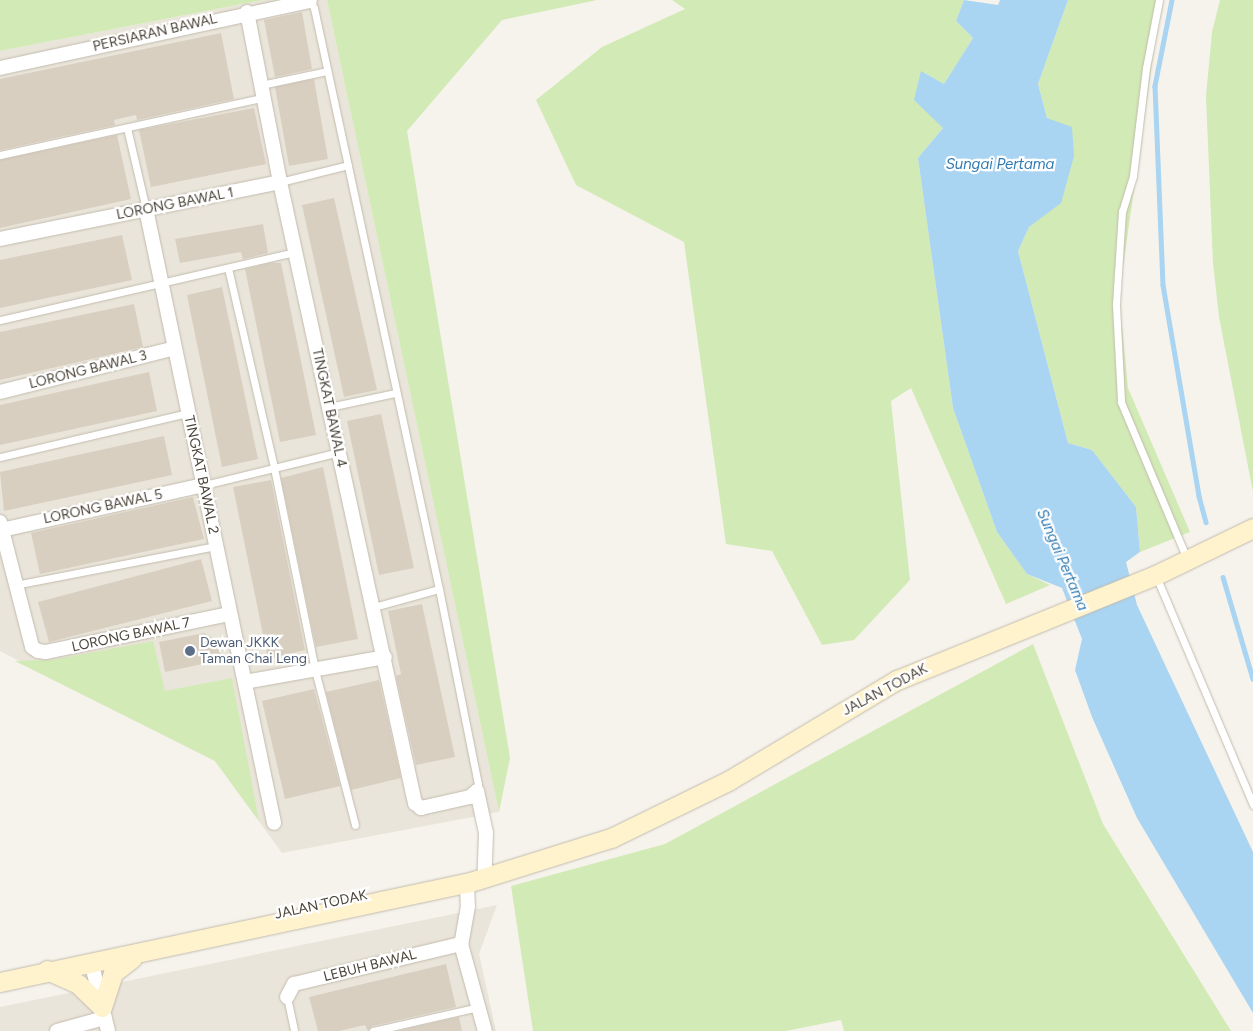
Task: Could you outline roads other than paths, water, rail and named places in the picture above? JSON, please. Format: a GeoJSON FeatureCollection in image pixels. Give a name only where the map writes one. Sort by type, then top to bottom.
{"type":"FeatureCollection","features":[{"type":"Feature","properties":{"kind":"main road","name":"JALAN TODAK"},"geometry":{"type":"LineString","coordinates":[[0,982],[91,961],[137,955],[467,883],[553,858],[659,816],[728,782],[898,680],[1188,561],[1253,528]]}},
{"type":"Feature","properties":{"kind":"main road","name":"JALAN TODAK"},"geometry":{"type":"LineString","coordinates":[[91,961],[111,950],[485,869],[553,858]]}},
{"type":"Feature","properties":{"kind":"main road"},"geometry":{"type":"LineString","coordinates":[[105,1019],[113,973],[137,955]]}},
{"type":"Feature","properties":{"kind":"main road"},"geometry":{"type":"LineString","coordinates":[[47,970],[78,984],[105,1019]]}},
{"type":"Feature","properties":{"kind":"street","name":"PERSIARAN BAWAL"},"geometry":{"type":"LineString","coordinates":[[0,68],[247,12],[310,1]]}},
{"type":"Feature","properties":{"kind":"street","name":"TINGKAT BAWAL 4"},"geometry":{"type":"LineString","coordinates":[[247,12],[261,92],[280,182],[330,407],[338,452],[385,657],[415,803],[421,808],[470,797],[477,791]]}},
{"type":"Feature","properties":{"kind":"street","name":"LORONG BAWAL 1"},"geometry":{"type":"LineString","coordinates":[[0,239],[280,182]]}},
{"type":"Feature","properties":{"kind":"street","name":"TINGKAT BAWAL 2"},"geometry":{"type":"LineString","coordinates":[[146,209],[274,823]]}},
{"type":"Feature","properties":{"kind":"street","name":"LORONG BAWAL 3"},"geometry":{"type":"LineString","coordinates":[[0,392],[175,348]]}},
{"type":"Feature","properties":{"kind":"street","name":"LORONG BAWAL 5"},"geometry":{"type":"LineString","coordinates":[[1,526],[204,485]]}},
{"type":"Feature","properties":{"kind":"street"},"geometry":{"type":"LineString","coordinates":[[1,526],[7,587]]}},
{"type":"Feature","properties":{"kind":"street","name":"LORONG BAWAL 7"},"geometry":{"type":"LineString","coordinates":[[7,587],[32,647],[46,652],[230,614]]}},
{"type":"Feature","properties":{"kind":"street"},"geometry":{"type":"LineString","coordinates":[[245,682],[385,657]]}},
{"type":"Feature","properties":{"kind":"street"},"geometry":{"type":"LineString","coordinates":[[477,791],[486,833],[485,869]]}},
{"type":"Feature","properties":{"kind":"street"},"geometry":{"type":"LineString","coordinates":[[467,883],[468,906],[462,944],[485,1031]]}},
{"type":"Feature","properties":{"kind":"street","name":"LEBUH BAWAL"},"geometry":{"type":"LineString","coordinates":[[286,997],[294,984],[462,944]]}},
{"type":"Feature","properties":{"kind":"street"},"geometry":{"type":"LineString","coordinates":[[57,1031],[105,1019],[91,961]]}},
{"type":"Feature","properties":{"kind":"lane"},"geometry":{"type":"LineString","coordinates":[[1159,0],[1146,68],[1133,176],[1122,211],[1116,315],[1122,402],[1188,561]]}},
{"type":"Feature","properties":{"kind":"lane"},"geometry":{"type":"LineString","coordinates":[[310,1],[314,8],[326,71],[439,589],[478,784],[477,791]]}},
{"type":"Feature","properties":{"kind":"lane"},"geometry":{"type":"LineString","coordinates":[[0,155],[127,128],[261,92],[326,71]]}},
{"type":"Feature","properties":{"kind":"lane","name":"TINGKAT BAWAL 2"},"geometry":{"type":"LineString","coordinates":[[127,128],[146,209]]}},
{"type":"Feature","properties":{"kind":"lane","name":"LORONG BAWAL 1"},"geometry":{"type":"LineString","coordinates":[[280,182],[348,165]]}},
{"type":"Feature","properties":{"kind":"lane"},"geometry":{"type":"LineString","coordinates":[[0,320],[295,252]]}},
{"type":"Feature","properties":{"kind":"lane"},"geometry":{"type":"LineString","coordinates":[[228,268],[274,468],[315,670],[355,825]]}},
{"type":"Feature","properties":{"kind":"lane"},"geometry":{"type":"LineString","coordinates":[[330,407],[396,394]]}},
{"type":"Feature","properties":{"kind":"lane"},"geometry":{"type":"LineString","coordinates":[[0,457],[188,413]]}},
{"type":"Feature","properties":{"kind":"lane"},"geometry":{"type":"LineString","coordinates":[[204,485],[338,452]]}},
{"type":"Feature","properties":{"kind":"lane"},"geometry":{"type":"LineString","coordinates":[[7,587],[216,546]]}},
{"type":"Feature","properties":{"kind":"lane"},"geometry":{"type":"LineString","coordinates":[[1150,577],[1253,805]]}},
{"type":"Feature","properties":{"kind":"lane"},"geometry":{"type":"LineString","coordinates":[[374,607],[439,589]]}},
{"type":"Feature","properties":{"kind":"lane"},"geometry":{"type":"LineString","coordinates":[[286,997],[294,1031]]}},
{"type":"Feature","properties":{"kind":"lane"},"geometry":{"type":"LineString","coordinates":[[374,1031],[480,1007]]}},
{"type":"Feature","properties":{"kind":"water","name":"Sungai Pertama"},"geometry":{"type":"Polygon","coordinates":[[[964,0],[998,5],[1000,0],[1068,0],[1038,84],[1047,118],[1072,127],[1074,156],[1061,203],[1029,227],[1018,251],[1068,443],[1092,450],[1136,507],[1140,552],[1126,562],[1137,605],[1253,852],[1253,1013],[1137,818],[1092,717],[1075,670],[1082,639],[1062,588],[1027,574],[997,532],[953,408],[918,158],[943,128],[914,100],[921,71],[944,84],[973,38],[956,21],[964,0]]]}},
{"type":"Feature","properties":{"kind":"waterway"},"geometry":{"type":"LineString","coordinates":[[1172,0],[1155,86],[1163,285],[1199,496],[1206,522]]}},
{"type":"Feature","properties":{"kind":"waterway"},"geometry":{"type":"LineString","coordinates":[[1223,577],[1253,679]]}},
{"type":"Feature","properties":{"kind":"place","name":"Dewan JKKK Taman Chai Leng"},"geometry":{"type":"Point","coordinates":[190,651]}}]}
